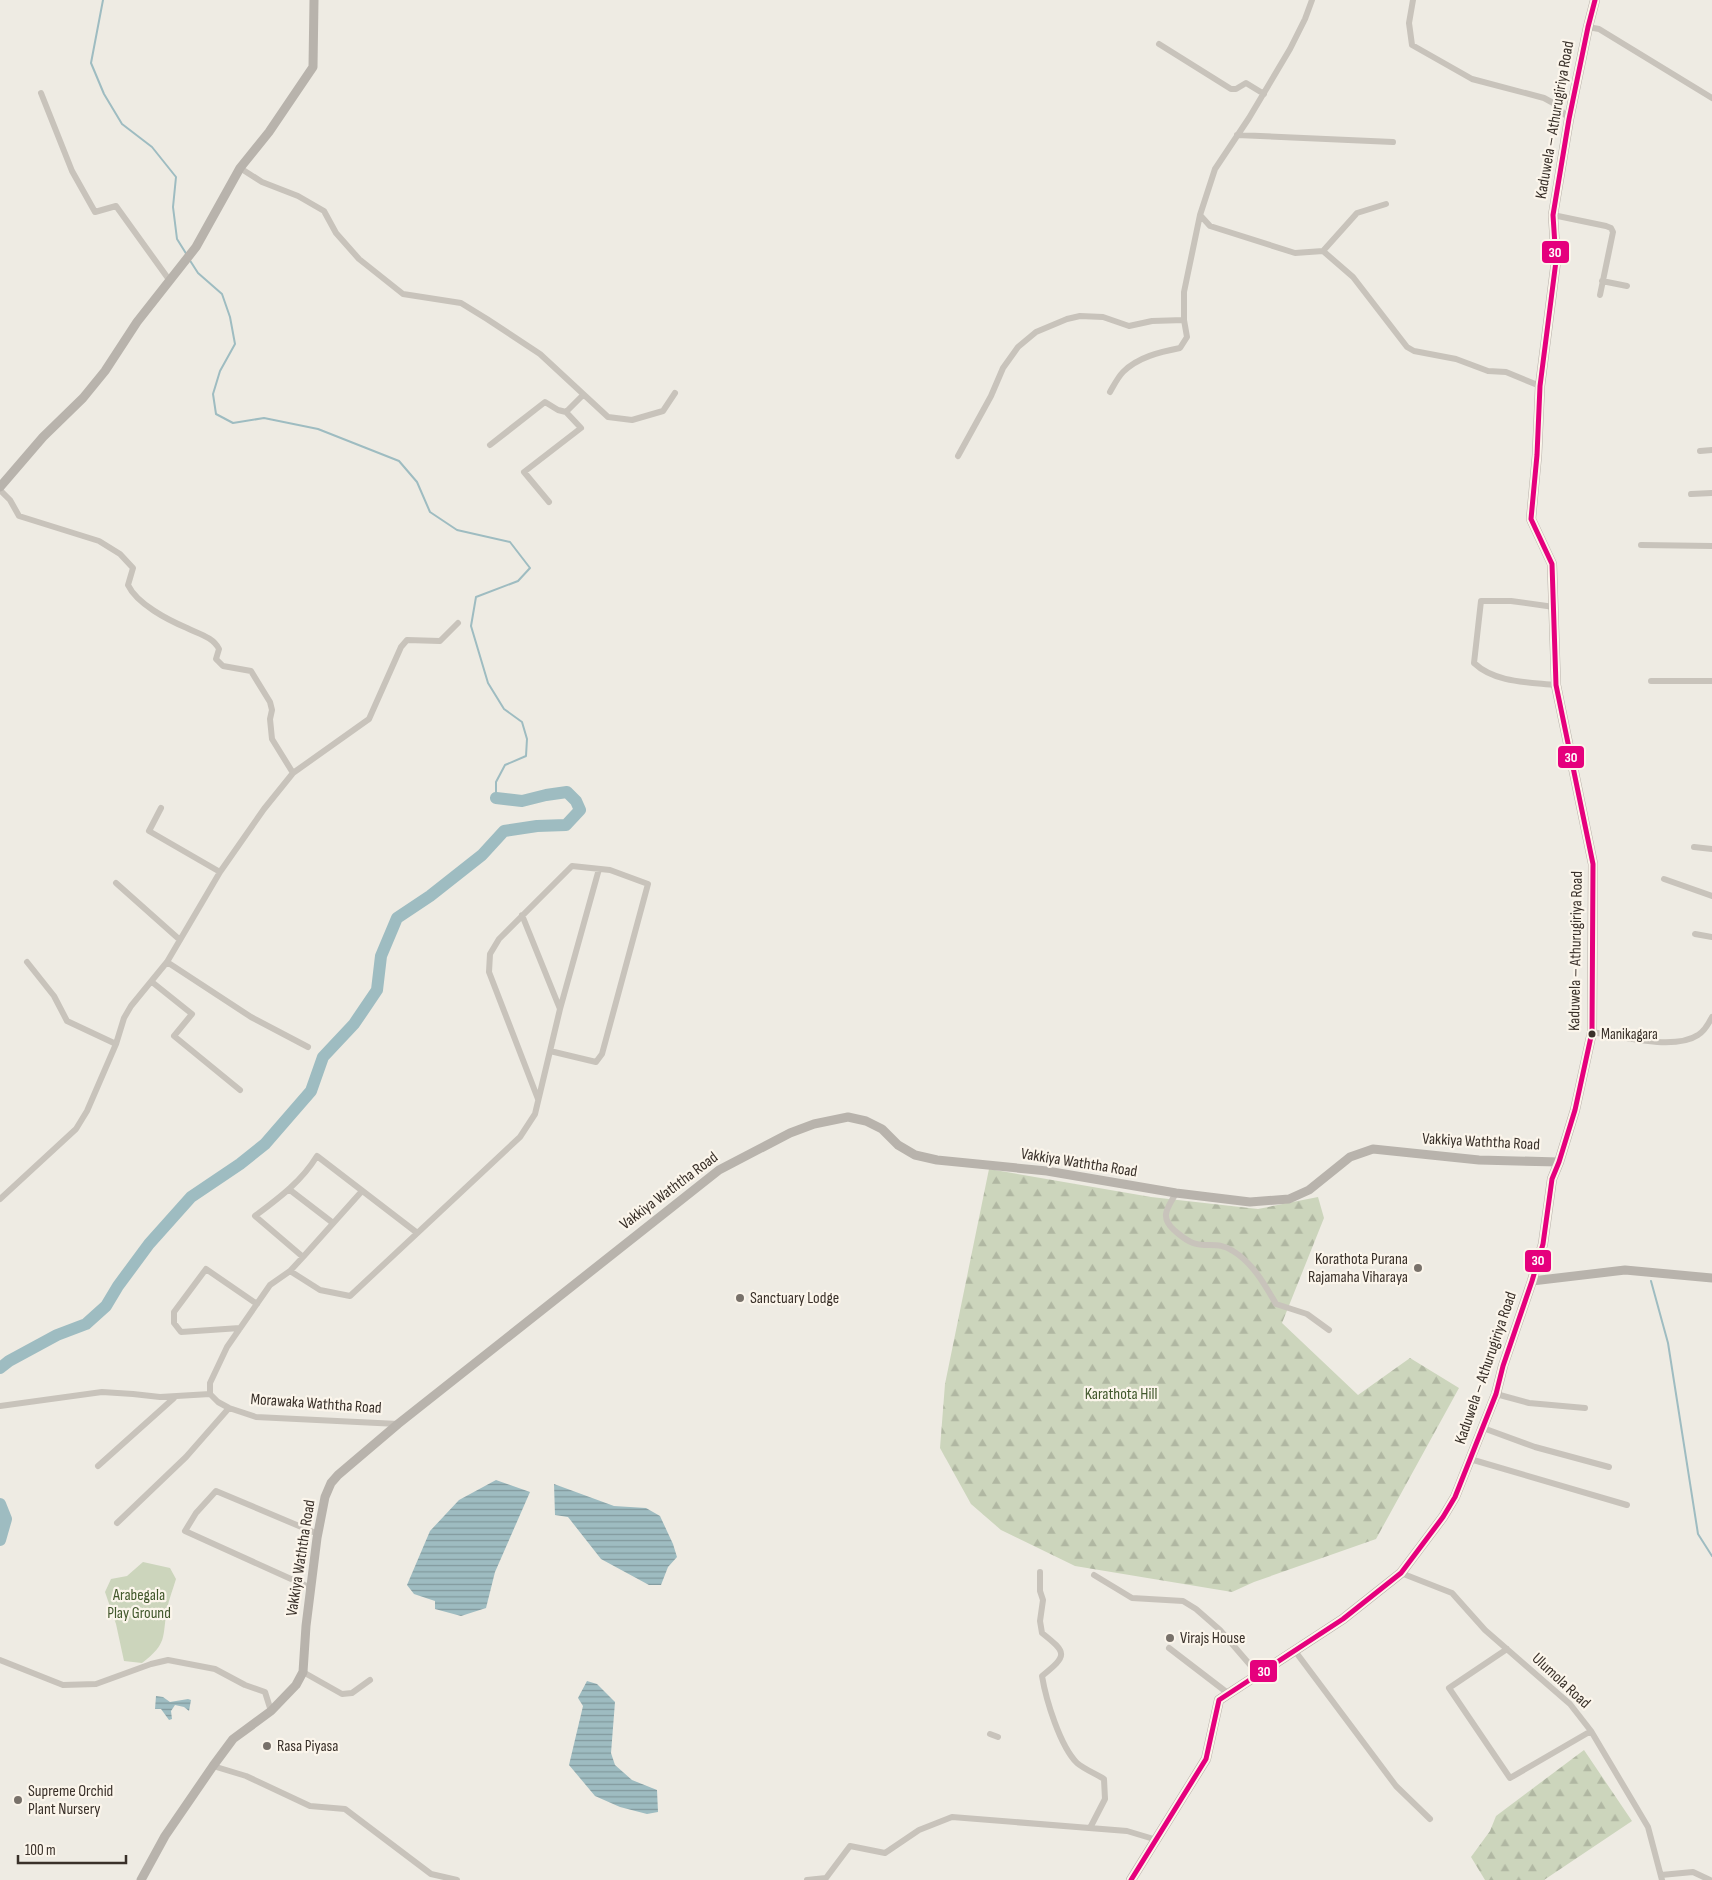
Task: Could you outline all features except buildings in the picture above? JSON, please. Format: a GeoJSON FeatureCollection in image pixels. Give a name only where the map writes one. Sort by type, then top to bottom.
{"type":"FeatureCollection","features":[{"type":"Feature","properties":{"kind":"main road","name":"Kaduwela – Athurugiriya Road"},"geometry":{"type":"LineString","coordinates":[[1131,1880],[1206,1760],[1219,1700],[1343,1619],[1402,1574],[1443,1517],[1455,1497],[1484,1428],[1543,1244],[1552,1179],[1575,1110],[1592,1032],[1593,864],[1556,684],[1552,564],[1531,519],[1537,455],[1540,386],[1556,261],[1553,215],[1569,119],[1595,0]]}},
{"type":"Feature","properties":{"kind":"street"},"geometry":{"type":"LineString","coordinates":[[293,773],[272,739],[270,719],[272,710],[270,702],[251,671],[223,666],[216,660],[219,649],[215,641],[169,620],[132,595],[128,585],[132,568],[120,554],[99,541],[19,516],[10,500],[0,488],[43,437],[83,398],[105,371],[137,322],[196,247],[240,168],[269,132],[313,67],[314,0]]}},
{"type":"Feature","properties":{"kind":"street"},"geometry":{"type":"LineString","coordinates":[[1110,392],[1122,372],[1139,361],[1158,353],[1180,348],[1187,337],[1184,320],[1184,292],[1200,215],[1215,169],[1264,94],[1290,49],[1312,0]]}},
{"type":"Feature","properties":{"kind":"street"},"geometry":{"type":"LineString","coordinates":[[1413,0],[1409,23],[1412,45],[1472,79],[1544,98],[1555,104],[1569,119]]}},
{"type":"Feature","properties":{"kind":"street"},"geometry":{"type":"LineString","coordinates":[[1588,27],[1599,29],[1712,98]]}},
{"type":"Feature","properties":{"kind":"street"},"geometry":{"type":"LineString","coordinates":[[1159,44],[1231,89],[1236,89],[1246,83],[1264,94]]}},
{"type":"Feature","properties":{"kind":"street"},"geometry":{"type":"LineString","coordinates":[[41,93],[72,171],[95,212],[116,206],[170,281]]}},
{"type":"Feature","properties":{"kind":"street"},"geometry":{"type":"LineString","coordinates":[[1238,135],[1393,142]]}},
{"type":"Feature","properties":{"kind":"street"},"geometry":{"type":"LineString","coordinates":[[240,168],[262,182],[298,196],[324,211],[336,233],[359,259],[403,294],[461,303],[540,354],[608,417],[632,420],[663,411],[675,393]]}},
{"type":"Feature","properties":{"kind":"street"},"geometry":{"type":"LineString","coordinates":[[1200,215],[1210,226],[1295,253],[1323,251],[1357,213],[1386,204]]}},
{"type":"Feature","properties":{"kind":"street"},"geometry":{"type":"LineString","coordinates":[[1553,215],[1611,228],[1613,232],[1600,295]]}},
{"type":"Feature","properties":{"kind":"street"},"geometry":{"type":"LineString","coordinates":[[1323,251],[1353,277],[1407,347],[1414,351],[1456,360],[1488,371],[1506,372],[1540,386]]}},
{"type":"Feature","properties":{"kind":"street"},"geometry":{"type":"LineString","coordinates":[[1602,282],[1627,286]]}},
{"type":"Feature","properties":{"kind":"street"},"geometry":{"type":"LineString","coordinates":[[958,456],[991,396],[1002,368],[1018,347],[1036,332],[1067,319],[1080,316],[1103,317],[1128,326],[1152,321],[1184,320]]}},
{"type":"Feature","properties":{"kind":"street"},"geometry":{"type":"LineString","coordinates":[[566,412],[583,395]]}},
{"type":"Feature","properties":{"kind":"street"},"geometry":{"type":"LineString","coordinates":[[490,445],[545,402],[558,410],[566,412],[581,428],[524,472],[549,502]]}},
{"type":"Feature","properties":{"kind":"street"},"geometry":{"type":"LineString","coordinates":[[1700,451],[1712,450]]}},
{"type":"Feature","properties":{"kind":"street"},"geometry":{"type":"LineString","coordinates":[[1691,494],[1712,493]]}},
{"type":"Feature","properties":{"kind":"street"},"geometry":{"type":"LineString","coordinates":[[1641,545],[1712,546]]}},
{"type":"Feature","properties":{"kind":"street"},"geometry":{"type":"LineString","coordinates":[[1554,607],[1511,601],[1481,601],[1474,663],[1480,669],[1505,679],[1556,684]]}},
{"type":"Feature","properties":{"kind":"street"},"geometry":{"type":"LineString","coordinates":[[0,1199],[76,1129],[87,1111],[116,1044],[124,1018],[131,1006],[167,962],[220,872],[264,809],[293,773],[369,719],[401,647],[406,640],[440,641],[458,623]]}},
{"type":"Feature","properties":{"kind":"street"},"geometry":{"type":"LineString","coordinates":[[1651,681],[1712,681]]}},
{"type":"Feature","properties":{"kind":"street"},"geometry":{"type":"LineString","coordinates":[[161,808],[149,831],[220,872]]}},
{"type":"Feature","properties":{"kind":"street"},"geometry":{"type":"LineString","coordinates":[[1694,847],[1712,849]]}},
{"type":"Feature","properties":{"kind":"street"},"geometry":{"type":"LineString","coordinates":[[538,1099],[489,972],[490,954],[499,939],[572,866],[610,870],[648,884],[602,1054],[596,1062],[550,1051]]}},
{"type":"Feature","properties":{"kind":"street"},"geometry":{"type":"LineString","coordinates":[[290,1271],[320,1290],[350,1296],[416,1232],[520,1137],[535,1114],[560,1009],[599,869]]}},
{"type":"Feature","properties":{"kind":"street"},"geometry":{"type":"LineString","coordinates":[[1664,879],[1712,896]]}},
{"type":"Feature","properties":{"kind":"street"},"geometry":{"type":"LineString","coordinates":[[116,883],[180,940]]}},
{"type":"Feature","properties":{"kind":"street"},"geometry":{"type":"LineString","coordinates":[[522,915],[560,1009]]}},
{"type":"Feature","properties":{"kind":"street"},"geometry":{"type":"LineString","coordinates":[[1695,934],[1712,937]]}},
{"type":"Feature","properties":{"kind":"street"},"geometry":{"type":"LineString","coordinates":[[26,962],[54,996],[67,1021],[116,1044]]}},
{"type":"Feature","properties":{"kind":"street"},"geometry":{"type":"LineString","coordinates":[[167,962],[252,1017],[308,1047]]}},
{"type":"Feature","properties":{"kind":"street"},"geometry":{"type":"LineString","coordinates":[[152,982],[192,1014],[174,1036],[240,1090]]}},
{"type":"Feature","properties":{"kind":"street"},"geometry":{"type":"LineString","coordinates":[[1592,1032],[1656,1042],[1684,1040],[1698,1035],[1708,1025],[1712,1017]]}},
{"type":"Feature","properties":{"kind":"street","name":"Vakkiya Waththa Road"},"geometry":{"type":"LineString","coordinates":[[304,1672],[306,1626],[318,1534],[325,1497],[331,1483],[338,1475],[398,1424],[719,1170],[790,1133],[814,1124],[848,1117],[866,1121],[882,1129],[898,1145],[922,1157],[1047,1171],[1176,1193],[1250,1202],[1289,1199],[1309,1190],[1350,1157],[1374,1150],[1479,1160],[1548,1160],[1559,1162]]}},
{"type":"Feature","properties":{"kind":"street"},"geometry":{"type":"LineString","coordinates":[[303,1257],[255,1216],[290,1190],[308,1171],[317,1156],[416,1232]]}},
{"type":"Feature","properties":{"kind":"street"},"geometry":{"type":"LineString","coordinates":[[290,1190],[333,1224]]}},
{"type":"Feature","properties":{"kind":"street"},"geometry":{"type":"LineString","coordinates":[[0,1406],[102,1392],[174,1398],[210,1394],[210,1383],[227,1346],[270,1285],[290,1271],[362,1191]]}},
{"type":"Feature","properties":{"kind":"street"},"geometry":{"type":"LineString","coordinates":[[1176,1193],[1166,1211],[1165,1217],[1168,1224],[1183,1238],[1194,1244],[1224,1245],[1233,1250],[1243,1257],[1263,1281],[1276,1304],[1307,1314],[1329,1330]]}},
{"type":"Feature","properties":{"kind":"street"},"geometry":{"type":"LineString","coordinates":[[240,1328],[182,1332],[174,1323],[174,1312],[206,1269],[257,1304]]}},
{"type":"Feature","properties":{"kind":"street"},"geometry":{"type":"LineString","coordinates":[[1532,1280],[1625,1270],[1712,1278]]}},
{"type":"Feature","properties":{"kind":"street","name":"Morawaka Waththa Road"},"geometry":{"type":"LineString","coordinates":[[210,1394],[218,1402],[229,1408],[256,1417],[398,1424]]}},
{"type":"Feature","properties":{"kind":"street"},"geometry":{"type":"LineString","coordinates":[[1496,1394],[1529,1403],[1585,1408]]}},
{"type":"Feature","properties":{"kind":"street"},"geometry":{"type":"LineString","coordinates":[[98,1466],[174,1398]]}},
{"type":"Feature","properties":{"kind":"street"},"geometry":{"type":"LineString","coordinates":[[117,1523],[186,1457],[229,1408]]}},
{"type":"Feature","properties":{"kind":"street"},"geometry":{"type":"LineString","coordinates":[[1484,1428],[1536,1447],[1610,1468]]}},
{"type":"Feature","properties":{"kind":"street"},"geometry":{"type":"LineString","coordinates":[[1470,1459],[1628,1506]]}},
{"type":"Feature","properties":{"kind":"street"},"geometry":{"type":"LineString","coordinates":[[311,1588],[185,1531],[196,1512],[216,1491],[318,1534]]}},
{"type":"Feature","properties":{"kind":"street"},"geometry":{"type":"LineString","coordinates":[[1040,1572],[1040,1591],[1043,1600],[1040,1621],[1042,1633],[1060,1648],[1062,1654],[1060,1662],[1042,1676],[1044,1689],[1065,1748],[1078,1764],[1104,1779],[1105,1799],[1090,1828]]}},
{"type":"Feature","properties":{"kind":"street","name":"Ulumola Road"},"geometry":{"type":"LineString","coordinates":[[1402,1574],[1452,1593],[1485,1630],[1570,1704],[1591,1731],[1648,1827],[1661,1878]]}},
{"type":"Feature","properties":{"kind":"street"},"geometry":{"type":"LineString","coordinates":[[1094,1575],[1132,1598],[1183,1601],[1196,1609],[1220,1630],[1258,1674]]}},
{"type":"Feature","properties":{"kind":"street"},"geometry":{"type":"LineString","coordinates":[[1169,1648],[1229,1694]]}},
{"type":"Feature","properties":{"kind":"street"},"geometry":{"type":"LineString","coordinates":[[1506,1649],[1449,1688],[1510,1778],[1591,1731]]}},
{"type":"Feature","properties":{"kind":"street"},"geometry":{"type":"LineString","coordinates":[[1295,1651],[1396,1786],[1430,1819]]}},
{"type":"Feature","properties":{"kind":"street"},"geometry":{"type":"LineString","coordinates":[[0,1660],[64,1685],[96,1684],[151,1664],[168,1660],[194,1664],[215,1669],[245,1685],[266,1692],[271,1711]]}},
{"type":"Feature","properties":{"kind":"street"},"geometry":{"type":"LineString","coordinates":[[141,1880],[165,1836],[233,1740],[271,1711],[296,1685],[304,1672],[342,1694],[352,1693],[370,1680]]}},
{"type":"Feature","properties":{"kind":"street"},"geometry":{"type":"LineString","coordinates":[[990,1734],[998,1736]]}},
{"type":"Feature","properties":{"kind":"street"},"geometry":{"type":"LineString","coordinates":[[213,1766],[246,1776],[310,1806],[345,1809],[431,1874],[457,1880]]}},
{"type":"Feature","properties":{"kind":"street"},"geometry":{"type":"LineString","coordinates":[[807,1880],[826,1878],[850,1846],[885,1852],[919,1830],[952,1817],[1127,1831],[1157,1840]]}},
{"type":"Feature","properties":{"kind":"street"},"geometry":{"type":"LineString","coordinates":[[1661,1878],[1693,1872],[1710,1880]]}},
{"type":"Feature","properties":{"kind":"green space","name":"Karathota Hill"},"geometry":{"type":"Polygon","coordinates":[[[989,1169],[1151,1197],[1258,1209],[1318,1197],[1324,1218],[1282,1323],[1358,1395],[1410,1358],[1459,1388],[1376,1539],[1254,1582],[1232,1592],[1075,1566],[1001,1530],[971,1504],[940,1448],[945,1384],[989,1169]]]}},
{"type":"Feature","properties":{"kind":"green space","name":"Arabegala Play Ground"},"geometry":{"type":"Polygon","coordinates":[[[143,1562],[170,1568],[176,1579],[168,1605],[164,1634],[160,1645],[142,1663],[124,1661],[116,1624],[105,1592],[111,1579],[127,1576],[143,1562]]]}},
{"type":"Feature","properties":{"kind":"green space"},"geometry":{"type":"Polygon","coordinates":[[[1584,1750],[1632,1821],[1544,1880],[1485,1880],[1471,1857],[1490,1831],[1496,1816],[1584,1750]]]}},
{"type":"Feature","properties":{"kind":"water"},"geometry":{"type":"Polygon","coordinates":[[[496,1480],[530,1492],[495,1572],[486,1608],[461,1616],[435,1609],[435,1601],[414,1594],[407,1585],[430,1531],[459,1500],[496,1480]]]}},
{"type":"Feature","properties":{"kind":"water"},"geometry":{"type":"Polygon","coordinates":[[[554,1484],[614,1506],[646,1508],[660,1516],[677,1557],[668,1567],[661,1585],[649,1585],[601,1559],[568,1517],[555,1515],[554,1484]]]}},
{"type":"Feature","properties":{"kind":"water"},"geometry":{"type":"Polygon","coordinates":[[[587,1681],[597,1684],[615,1702],[611,1753],[615,1765],[632,1780],[657,1790],[658,1812],[647,1814],[620,1807],[595,1796],[569,1765],[583,1706],[578,1698],[587,1681]]]}},
{"type":"Feature","properties":{"kind":"water"},"geometry":{"type":"Polygon","coordinates":[[[156,1696],[163,1697],[170,1702],[191,1700],[189,1711],[184,1707],[175,1705],[171,1711],[172,1719],[169,1720],[161,1709],[155,1709],[156,1696]]]}},
{"type":"Feature","properties":{"kind":"waterway"},"geometry":{"type":"LineString","coordinates":[[103,0],[91,63],[104,94],[122,124],[152,147],[176,177],[173,207],[177,239],[187,255]]}},
{"type":"Feature","properties":{"kind":"waterway"},"geometry":{"type":"LineString","coordinates":[[189,259],[198,273],[222,294],[230,317],[235,344],[220,371],[213,394],[216,414],[233,423],[264,418],[318,429],[399,461],[417,482],[430,512],[457,530],[510,542],[530,568],[518,581],[476,597],[471,626],[488,683],[504,709],[522,722],[527,739],[526,756],[505,765],[496,782],[496,798]]}},
{"type":"Feature","properties":{"kind":"waterway"},"geometry":{"type":"LineString","coordinates":[[0,1368],[9,1361],[57,1335],[86,1324],[106,1306],[118,1286],[149,1244],[191,1197],[240,1164],[265,1144],[311,1091],[323,1057],[354,1024],[377,990],[381,956],[397,918],[430,896],[482,855],[504,831],[537,826],[566,825],[580,810],[576,801],[567,792],[522,801],[496,798]]}},
{"type":"Feature","properties":{"kind":"waterway"},"geometry":{"type":"LineString","coordinates":[[1651,1281],[1668,1343],[1698,1534],[1712,1556]]}},
{"type":"Feature","properties":{"kind":"waterway"},"geometry":{"type":"LineString","coordinates":[[0,1504],[6,1519],[0,1540]]}},
{"type":"Feature","properties":{"kind":"transit line","name":"30"},"geometry":{"type":"LineString","coordinates":[[1131,1880],[1206,1759],[1219,1700],[1343,1619],[1401,1573],[1443,1517],[1455,1497],[1496,1394],[1503,1366],[1543,1244],[1552,1179],[1575,1110],[1592,1032],[1593,864],[1556,685],[1552,564],[1531,519],[1537,455],[1540,386],[1556,261],[1553,215],[1569,119],[1595,0]]}},
{"type":"Feature","properties":{"kind":"place","name":"Manikagara"},"geometry":{"type":"Point","coordinates":[1592,1034]}},
{"type":"Feature","properties":{"kind":"place","name":"Korathota Purana Rajamaha Viharaya"},"geometry":{"type":"Point","coordinates":[1418,1268]}},
{"type":"Feature","properties":{"kind":"place","name":"Sanctuary Lodge"},"geometry":{"type":"Point","coordinates":[740,1298]}},
{"type":"Feature","properties":{"kind":"place","name":"Virajs House"},"geometry":{"type":"Point","coordinates":[1170,1638]}},
{"type":"Feature","properties":{"kind":"place","name":"Rasa Piyasa"},"geometry":{"type":"Point","coordinates":[267,1746]}},
{"type":"Feature","properties":{"kind":"place","name":"Supreme Orchid Plant Nursery"},"geometry":{"type":"Point","coordinates":[18,1800]}}]}
